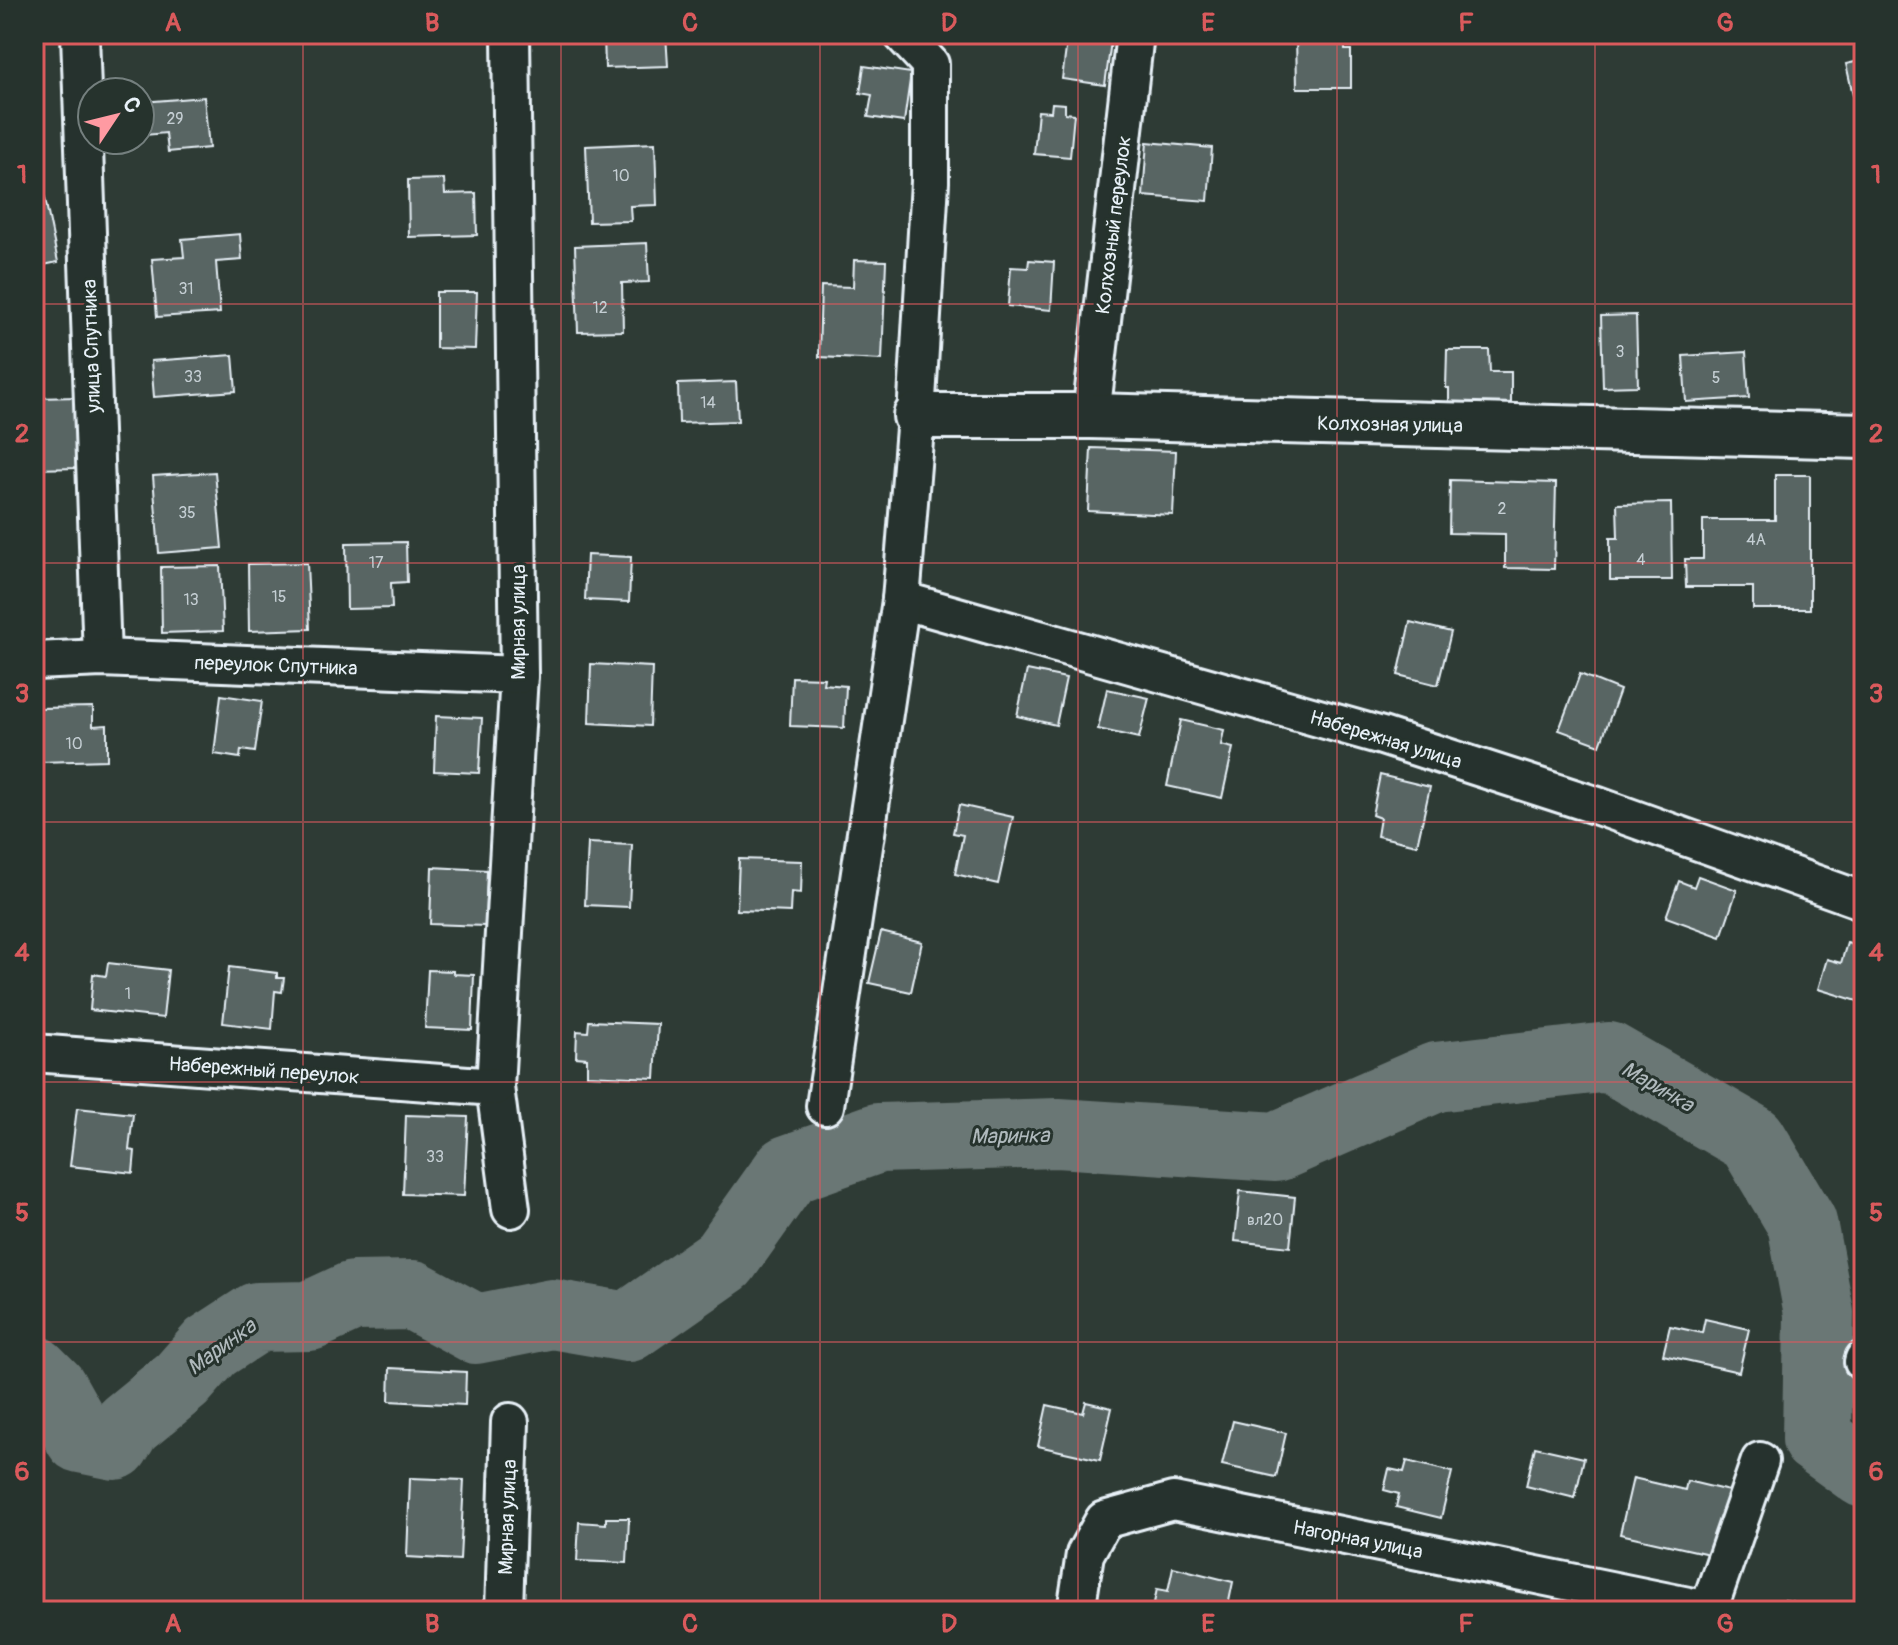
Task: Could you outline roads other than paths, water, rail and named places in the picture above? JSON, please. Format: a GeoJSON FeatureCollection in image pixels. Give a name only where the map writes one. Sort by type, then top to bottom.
{"type":"FeatureCollection","features":[{"type":"Feature","properties":{"kind":"street","name":"улица Спутника"},"geometry":{"type":"LineString","coordinates":[[80,34],[102,658]]}},
{"type":"Feature","properties":{"kind":"street","name":"Мирная улица"},"geometry":{"type":"LineString","coordinates":[[511,34],[519,675],[495,1087],[511,1209]]}},
{"type":"Feature","properties":{"kind":"street"},"geometry":{"type":"LineString","coordinates":[[825,1106],[901,600],[916,416],[930,182],[930,64],[902,34]]}},
{"type":"Feature","properties":{"kind":"street","name":"Колхозный переулок"},"geometry":{"type":"LineString","coordinates":[[1091,416],[1135,34]]}},
{"type":"Feature","properties":{"kind":"street","name":"Колхозная улица"},"geometry":{"type":"LineString","coordinates":[[916,416],[1091,416],[1864,436]]}},
{"type":"Feature","properties":{"kind":"street","name":"Набережная улица"},"geometry":{"type":"LineString","coordinates":[[901,600],[1382,736],[1598,806],[1864,901]]}},
{"type":"Feature","properties":{"kind":"street","name":"переулок Спутника"},"geometry":{"type":"LineString","coordinates":[[34,661],[102,658],[519,675]]}},
{"type":"Feature","properties":{"kind":"street","name":"Набережный переулок"},"geometry":{"type":"LineString","coordinates":[[34,1053],[495,1087]]}},
{"type":"Feature","properties":{"kind":"street","name":"Мирная улица"},"geometry":{"type":"LineString","coordinates":[[504,1611],[510,1422]]}},
{"type":"Feature","properties":{"kind":"street"},"geometry":{"type":"LineString","coordinates":[[1708,1611],[1760,1461]]}},
{"type":"Feature","properties":{"kind":"street","name":"Нагорная улица"},"geometry":{"type":"LineString","coordinates":[[1076,1611],[1085,1554],[1104,1520],[1173,1501],[1708,1611]]}},
{"type":"Feature","properties":{"kind":"waterway","name":"Маринка"},"geometry":{"type":"LineString","coordinates":[[34,1370],[52,1388],[80,1438],[115,1445],[127,1425],[182,1380],[211,1347],[257,1317],[310,1316],[353,1296],[413,1295],[476,1329],[552,1314],[628,1327],[724,1260],[788,1170],[878,1138],[1058,1133],[1276,1147],[1436,1077],[1609,1057],[1752,1139],[1802,1223],[1819,1313],[1817,1439],[1864,1473]]}}]}
